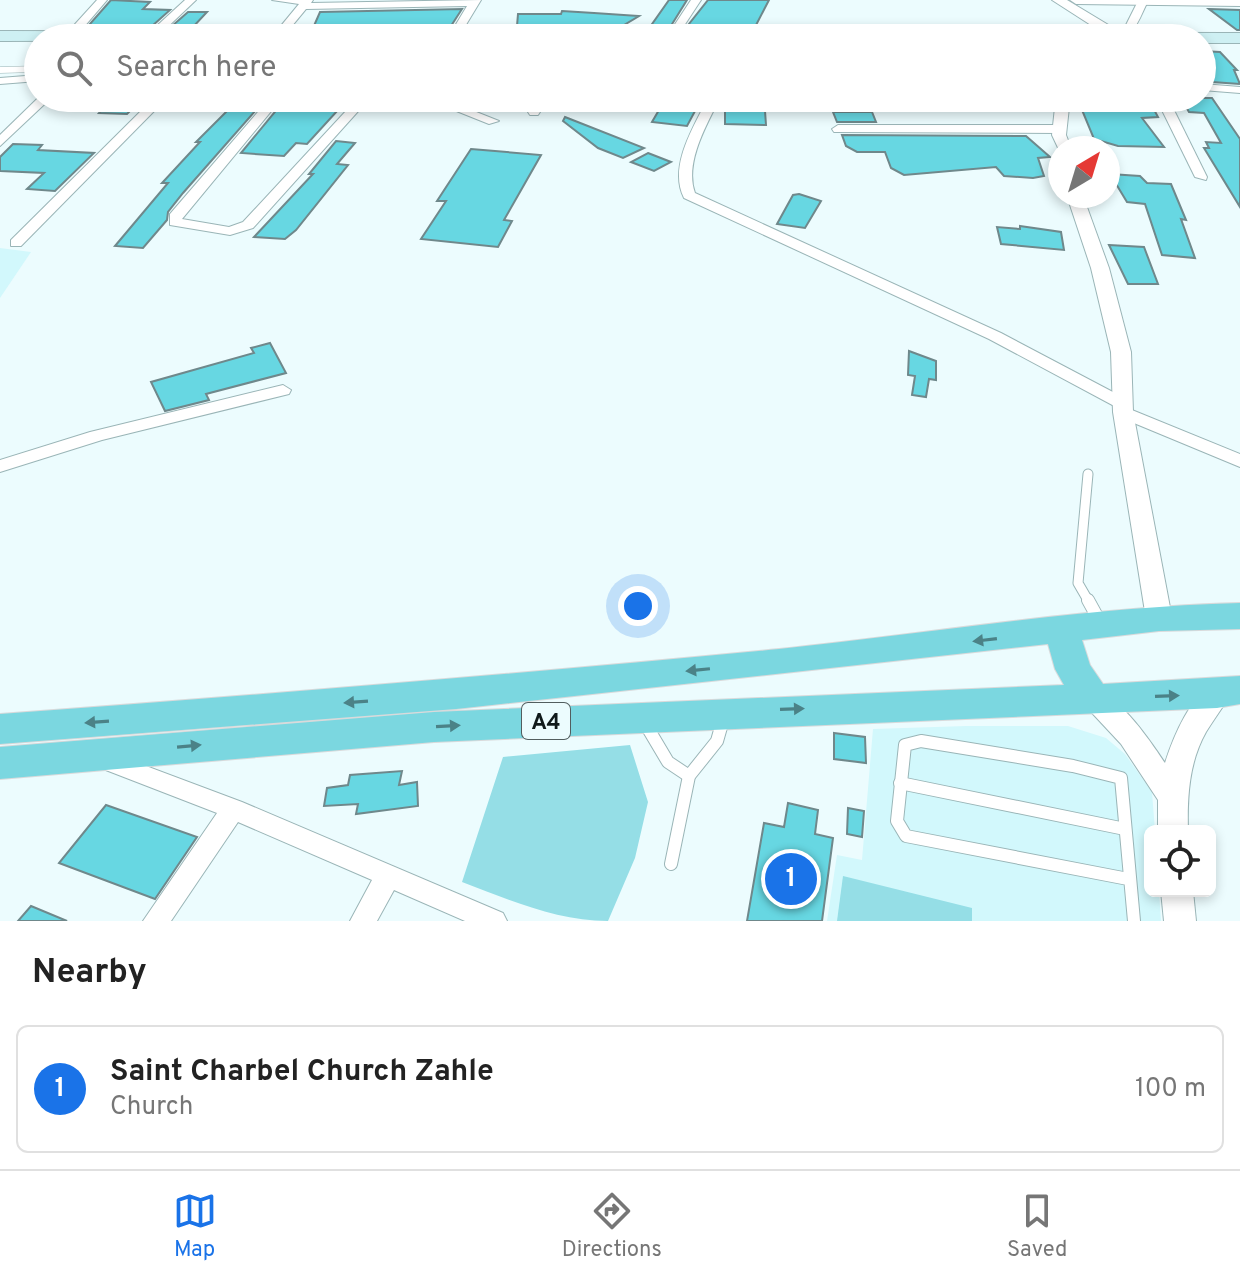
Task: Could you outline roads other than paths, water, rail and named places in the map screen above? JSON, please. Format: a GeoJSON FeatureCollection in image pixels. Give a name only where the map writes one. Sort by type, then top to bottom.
{"type":"FeatureCollection","features":[{"type":"Feature","properties":{"kind":"highway","name":"A4"},"geometry":{"type":"LineString","coordinates":[[0,729],[456,695],[1159,618],[1237,619]]}},
{"type":"Feature","properties":{"kind":"highway"},"geometry":{"type":"LineString","coordinates":[[1062,631],[1073,669],[1093,699]]}},
{"type":"Feature","properties":{"kind":"highway","name":"A4"},"geometry":{"type":"LineString","coordinates":[[0,763],[330,734],[726,712],[1228,692]]}},
{"type":"Feature","properties":{"kind":"main road"},"geometry":{"type":"LineString","coordinates":[[0,36],[24,36]]}},
{"type":"Feature","properties":{"kind":"main road"},"geometry":{"type":"LineString","coordinates":[[1216,38],[1240,38]]}},
{"type":"Feature","properties":{"kind":"street"},"geometry":{"type":"LineString","coordinates":[[83,24],[102,0]]}},
{"type":"Feature","properties":{"kind":"street"},"geometry":{"type":"LineString","coordinates":[[165,24],[191,0]]}},
{"type":"Feature","properties":{"kind":"street"},"geometry":{"type":"LineString","coordinates":[[277,0],[306,3],[474,2]]}},
{"type":"Feature","properties":{"kind":"street"},"geometry":{"type":"LineString","coordinates":[[680,24],[696,0]]}},
{"type":"Feature","properties":{"kind":"street"},"geometry":{"type":"LineString","coordinates":[[1058,0],[1098,24]]}},
{"type":"Feature","properties":{"kind":"street"},"geometry":{"type":"LineString","coordinates":[[1076,0],[1240,2]]}},
{"type":"Feature","properties":{"kind":"street"},"geometry":{"type":"LineString","coordinates":[[461,24],[474,2]]}},
{"type":"Feature","properties":{"kind":"street"},"geometry":{"type":"LineString","coordinates":[[287,24],[306,3]]}},
{"type":"Feature","properties":{"kind":"street"},"geometry":{"type":"LineString","coordinates":[[1132,24],[1142,3]]}},
{"type":"Feature","properties":{"kind":"street"},"geometry":{"type":"LineString","coordinates":[[0,81],[24,79]]}},
{"type":"Feature","properties":{"kind":"street"},"geometry":{"type":"LineString","coordinates":[[1216,88],[1240,90]]}},
{"type":"Feature","properties":{"kind":"street"},"geometry":{"type":"LineString","coordinates":[[0,142],[31,112]]}},
{"type":"Feature","properties":{"kind":"street"},"geometry":{"type":"LineString","coordinates":[[16,243],[147,112]]}},
{"type":"Feature","properties":{"kind":"street"},"geometry":{"type":"LineString","coordinates":[[264,112],[175,217],[175,222],[230,231],[248,225],[351,112]]}},
{"type":"Feature","properties":{"kind":"street"},"geometry":{"type":"LineString","coordinates":[[468,112],[493,121]]}},
{"type":"Feature","properties":{"kind":"street"},"geometry":{"type":"LineString","coordinates":[[708,112],[691,149],[685,175],[689,195],[995,336],[1123,408],[1240,461]]}},
{"type":"Feature","properties":{"kind":"street"},"geometry":{"type":"LineString","coordinates":[[1060,136],[1061,112]]}},
{"type":"Feature","properties":{"kind":"street"},"geometry":{"type":"LineString","coordinates":[[1169,112],[1201,177]]}},
{"type":"Feature","properties":{"kind":"street"},"geometry":{"type":"LineString","coordinates":[[838,129],[1059,129]]}},
{"type":"Feature","properties":{"kind":"street"},"geometry":{"type":"LineString","coordinates":[[1079,208],[1121,352],[1123,408],[1159,618]]}},
{"type":"Feature","properties":{"kind":"street"},"geometry":{"type":"LineString","coordinates":[[0,466],[96,436],[283,390]]}},
{"type":"Feature","properties":{"kind":"street"},"geometry":{"type":"LineString","coordinates":[[1173,825],[1171,795],[1188,734],[1228,692]]}},
{"type":"Feature","properties":{"kind":"street"},"geometry":{"type":"LineString","coordinates":[[1093,699],[1131,736],[1171,795]]}},
{"type":"Feature","properties":{"kind":"street"},"geometry":{"type":"LineString","coordinates":[[92,755],[233,809],[494,921]]}},
{"type":"Feature","properties":{"kind":"street"},"geometry":{"type":"LineString","coordinates":[[156,921],[233,809]]}},
{"type":"Feature","properties":{"kind":"street"},"geometry":{"type":"LineString","coordinates":[[363,921],[389,874]]}},
{"type":"Feature","properties":{"kind":"street"},"geometry":{"type":"LineString","coordinates":[[1178,897],[1180,921]]}},
{"type":"Feature","properties":{"kind":"lane"},"geometry":{"type":"LineString","coordinates":[[0,70],[24,69]]}},
{"type":"Feature","properties":{"kind":"lane"},"geometry":{"type":"LineString","coordinates":[[1088,474],[1078,583],[1102,626]]}},
{"type":"Feature","properties":{"kind":"lane"},"geometry":{"type":"LineString","coordinates":[[671,864],[689,776],[717,741],[726,712]]}},
{"type":"Feature","properties":{"kind":"lane"},"geometry":{"type":"LineString","coordinates":[[642,716],[668,762],[689,776]]}},
{"type":"Feature","properties":{"kind":"lane"},"geometry":{"type":"LineString","coordinates":[[1128,879],[906,836],[897,821],[905,745],[921,741],[1117,776],[1124,782],[1128,879],[1134,921]]}},
{"type":"Feature","properties":{"kind":"lane"},"geometry":{"type":"LineString","coordinates":[[900,783],[1125,829]]}},
{"type":"Feature","properties":{"kind":"place","name":"Saint Charbel Church Zahle"},"geometry":{"type":"Point","coordinates":[791,879]}}]}
